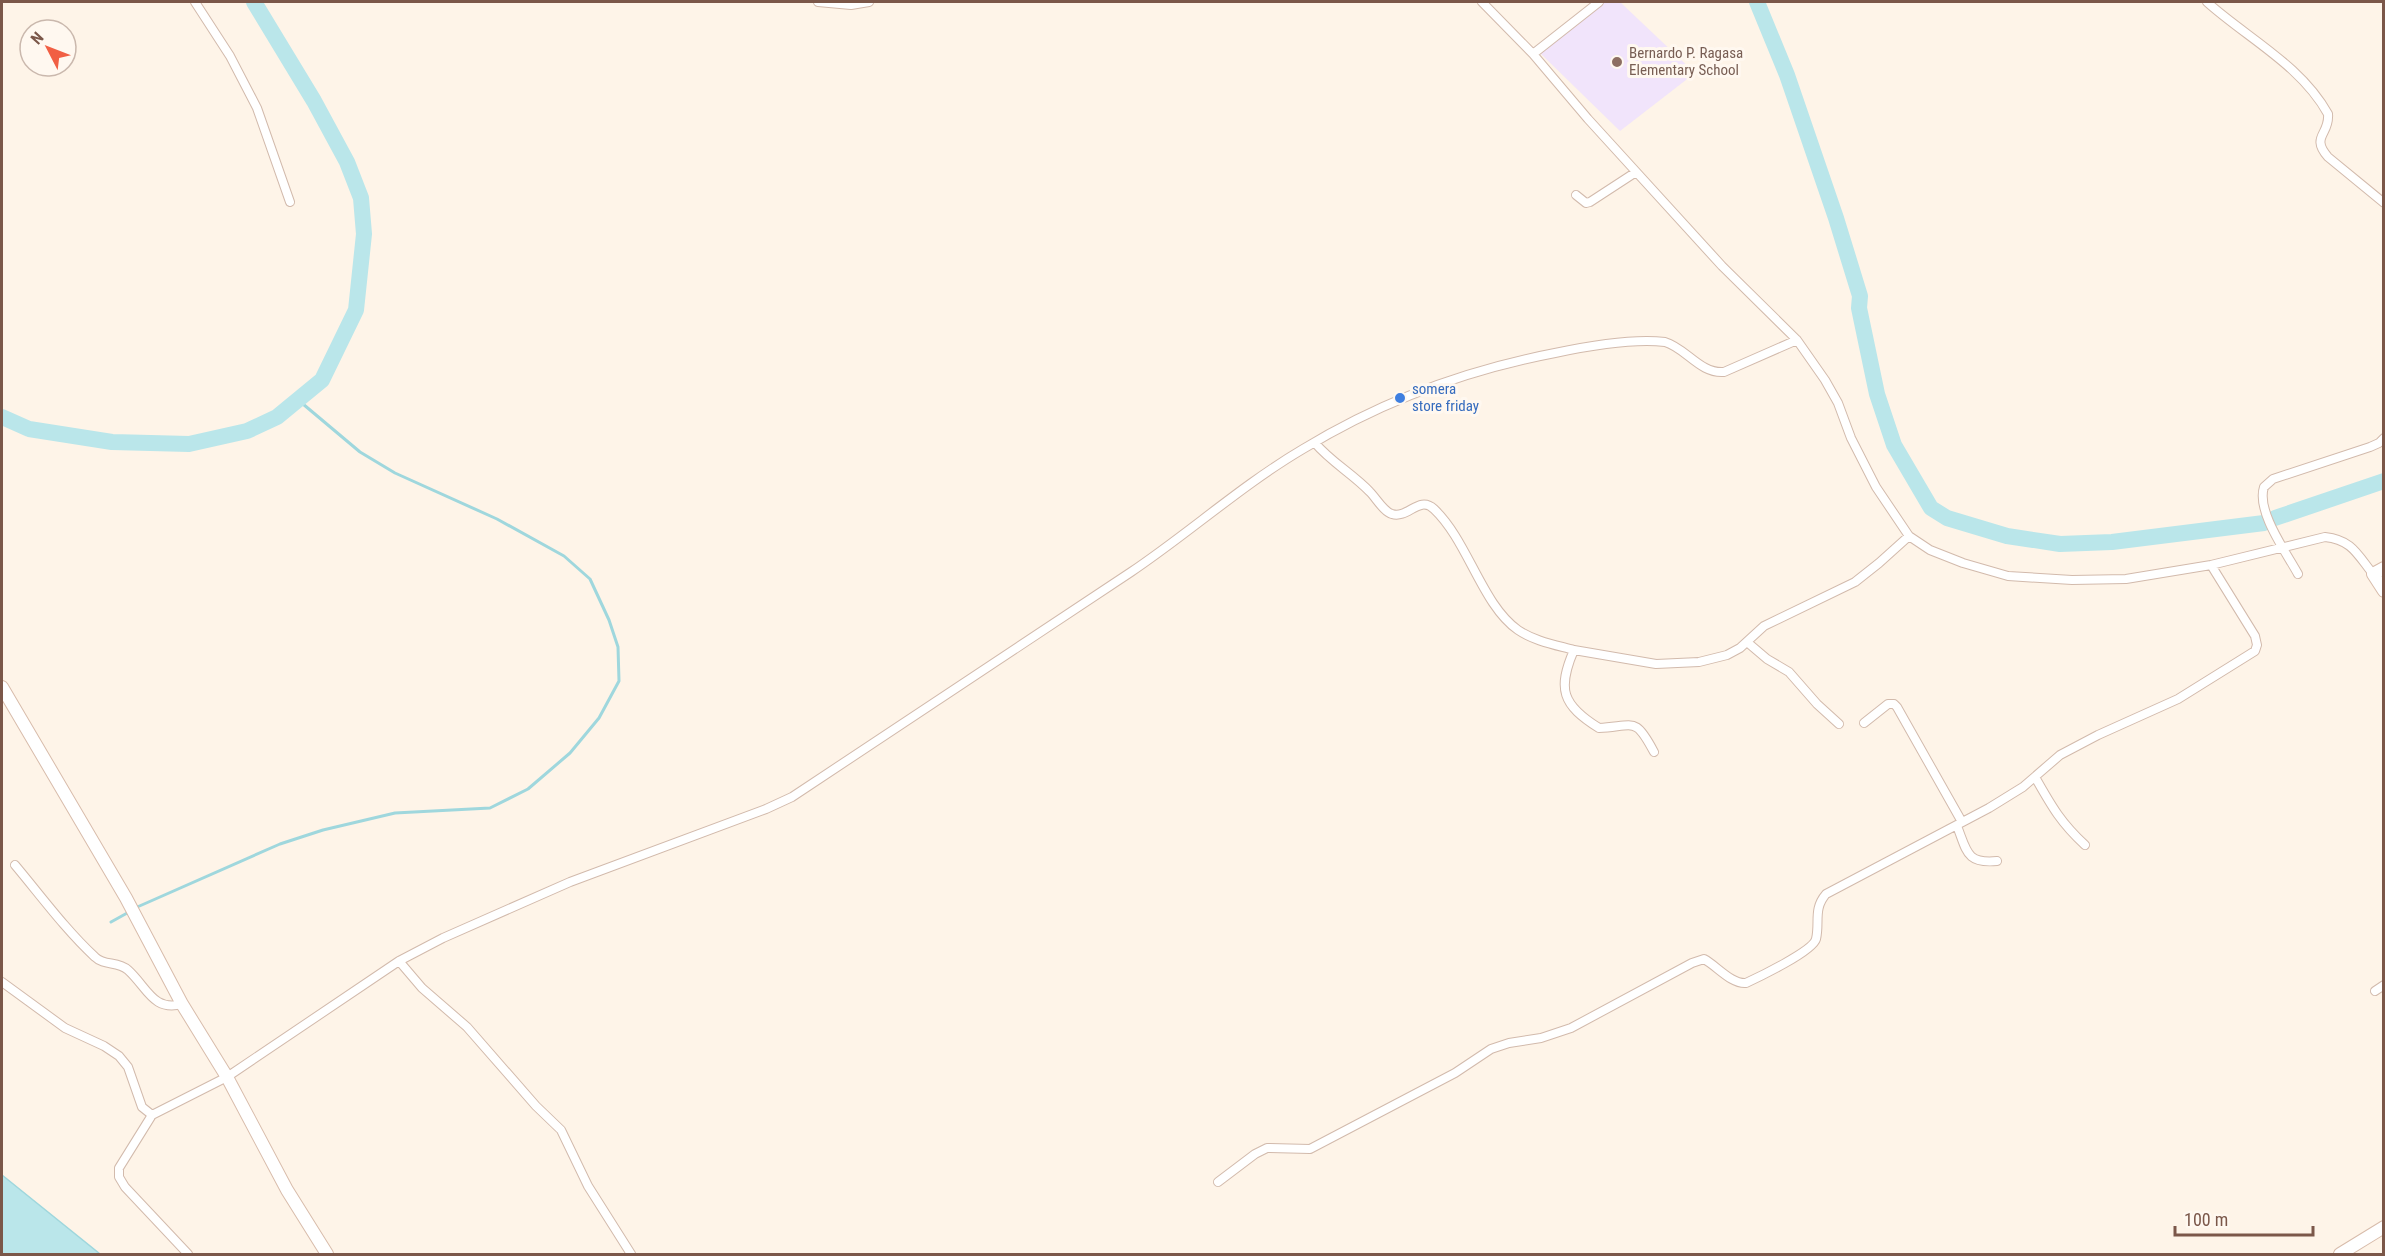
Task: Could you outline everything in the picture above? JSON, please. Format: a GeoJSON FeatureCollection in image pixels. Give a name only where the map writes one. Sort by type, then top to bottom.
{"type":"FeatureCollection","features":[{"type":"Feature","properties":{"kind":"street"},"geometry":{"type":"LineString","coordinates":[[195,2],[230,56],[257,108],[291,202]]}},
{"type":"Feature","properties":{"kind":"street"},"geometry":{"type":"LineString","coordinates":[[818,2],[851,5],[869,2]]}},
{"type":"Feature","properties":{"kind":"street"},"geometry":{"type":"LineString","coordinates":[[1482,2],[1533,54],[1588,119],[1722,266],[1797,340],[1839,404],[1851,438],[1866,469],[1909,536],[1930,550],[1963,563],[2008,576],[2126,579],[2211,565],[2325,537],[2341,539],[2378,571],[2384,591]]}},
{"type":"Feature","properties":{"kind":"street"},"geometry":{"type":"LineString","coordinates":[[1533,54],[1599,2]]}},
{"type":"Feature","properties":{"kind":"street"},"geometry":{"type":"LineString","coordinates":[[2207,2],[2264,46],[2303,81],[2328,114],[2328,125],[2319,141],[2320,148],[2384,203]]}},
{"type":"Feature","properties":{"kind":"street"},"geometry":{"type":"LineString","coordinates":[[1576,195],[1590,202],[1636,172]]}},
{"type":"Feature","properties":{"kind":"street"},"geometry":{"type":"LineString","coordinates":[[188,1254],[119,1178],[122,1162],[152,1115],[227,1077],[399,961],[443,938],[570,882],[766,809],[792,797],[1134,570],[1277,466],[1377,408],[1455,378],[1511,361],[1593,346],[1658,341],[1673,344],[1714,373],[1724,372],[1797,340]]}},
{"type":"Feature","properties":{"kind":"street"},"geometry":{"type":"LineString","coordinates":[[2298,574],[2262,503],[2264,487],[2273,479],[2370,447],[2384,438]]}},
{"type":"Feature","properties":{"kind":"street"},"geometry":{"type":"LineString","coordinates":[[1315,443],[1363,485],[1389,513],[1400,515],[1419,505],[1427,504],[1435,510],[1469,557],[1489,595],[1511,624],[1532,638],[1574,650],[1656,664],[1710,660],[1727,655],[1747,642],[1764,626],[1855,582],[1909,536]]}},
{"type":"Feature","properties":{"kind":"street"},"geometry":{"type":"LineString","coordinates":[[1218,1182],[1255,1154],[1267,1148],[1310,1149],[1455,1073],[1491,1049],[1509,1043],[1540,1038],[1571,1028],[1692,963],[1704,959],[1740,983],[1753,980],[1811,948],[1817,936],[1819,902],[1826,894],[2015,793],[2060,755],[2178,699],[2255,651],[2257,645],[2255,636],[2211,565]]}},
{"type":"Feature","properties":{"kind":"street"},"geometry":{"type":"LineString","coordinates":[[1747,642],[1767,659],[1789,672],[1816,704],[1839,724]]}},
{"type":"Feature","properties":{"kind":"street"},"geometry":{"type":"LineString","coordinates":[[1574,650],[1565,670],[1564,694],[1569,702],[1582,717],[1599,728],[1629,724],[1636,726],[1643,731],[1654,752]]}},
{"type":"Feature","properties":{"kind":"street"},"geometry":{"type":"LineString","coordinates":[[2,687],[126,898],[182,1004],[227,1077],[287,1190],[327,1254]]}},
{"type":"Feature","properties":{"kind":"street"},"geometry":{"type":"LineString","coordinates":[[1864,723],[1888,704],[1894,704],[1897,707],[1960,824],[1973,859],[1981,863],[1997,861]]}},
{"type":"Feature","properties":{"kind":"street"},"geometry":{"type":"LineString","coordinates":[[2035,777],[2055,813],[2085,845]]}},
{"type":"Feature","properties":{"kind":"street"},"geometry":{"type":"LineString","coordinates":[[15,865],[54,913],[96,958],[122,965],[156,1002],[170,1007],[182,1004]]}},
{"type":"Feature","properties":{"kind":"street"},"geometry":{"type":"LineString","coordinates":[[399,961],[422,988],[467,1027],[530,1100],[561,1130],[588,1186],[631,1254]]}},
{"type":"Feature","properties":{"kind":"street"},"geometry":{"type":"LineString","coordinates":[[2,982],[66,1028],[104,1046],[119,1056],[128,1067],[142,1107],[152,1115]]}},
{"type":"Feature","properties":{"kind":"street"},"geometry":{"type":"LineString","coordinates":[[2374,991],[2384,986]]}},
{"type":"Feature","properties":{"kind":"street"},"geometry":{"type":"LineString","coordinates":[[2340,1254],[2384,1227]]}},
{"type":"Feature","properties":{"kind":"shaded area","name":"Bernardo P. Ragasa Elementary School"},"geometry":{"type":"Polygon","coordinates":[[[1601,2],[1620,2],[1695,73],[1620,131],[1539,52],[1601,2]]]}},
{"type":"Feature","properties":{"kind":"water"},"geometry":{"type":"Polygon","coordinates":[[[2,1175],[100,1254],[2,1254],[2,1175]]]}},
{"type":"Feature","properties":{"kind":"waterway"},"geometry":{"type":"LineString","coordinates":[[2,417],[29,429],[112,442],[189,444],[247,431],[277,417],[322,380],[356,310],[364,234],[361,198],[347,162],[314,101],[254,2]]}},
{"type":"Feature","properties":{"kind":"waterway"},"geometry":{"type":"LineString","coordinates":[[1757,2],[1787,75],[1836,218],[1860,296],[1859,308],[1877,394],[1894,445],[1931,508],[1947,518],[2007,536],[2060,544],[2112,542],[2264,523]]}},
{"type":"Feature","properties":{"kind":"waterway"},"geometry":{"type":"LineString","coordinates":[[135,908],[280,844],[323,830],[395,813],[490,808],[528,789],[570,753],[599,718],[619,681],[618,647],[609,620],[590,579],[564,556],[497,519],[395,473],[360,452],[297,399]]}},
{"type":"Feature","properties":{"kind":"waterway"},"geometry":{"type":"LineString","coordinates":[[2275,518],[2384,481]]}},
{"type":"Feature","properties":{"kind":"waterway"},"geometry":{"type":"LineString","coordinates":[[111,922],[129,912]]}},
{"type":"Feature","properties":{"kind":"place","name":"Bernardo P. Ragasa Elementary School"},"geometry":{"type":"Point","coordinates":[1617,62]}},
{"type":"Feature","properties":{"kind":"place","name":"somera store friday"},"geometry":{"type":"Point","coordinates":[1400,398]}}]}
